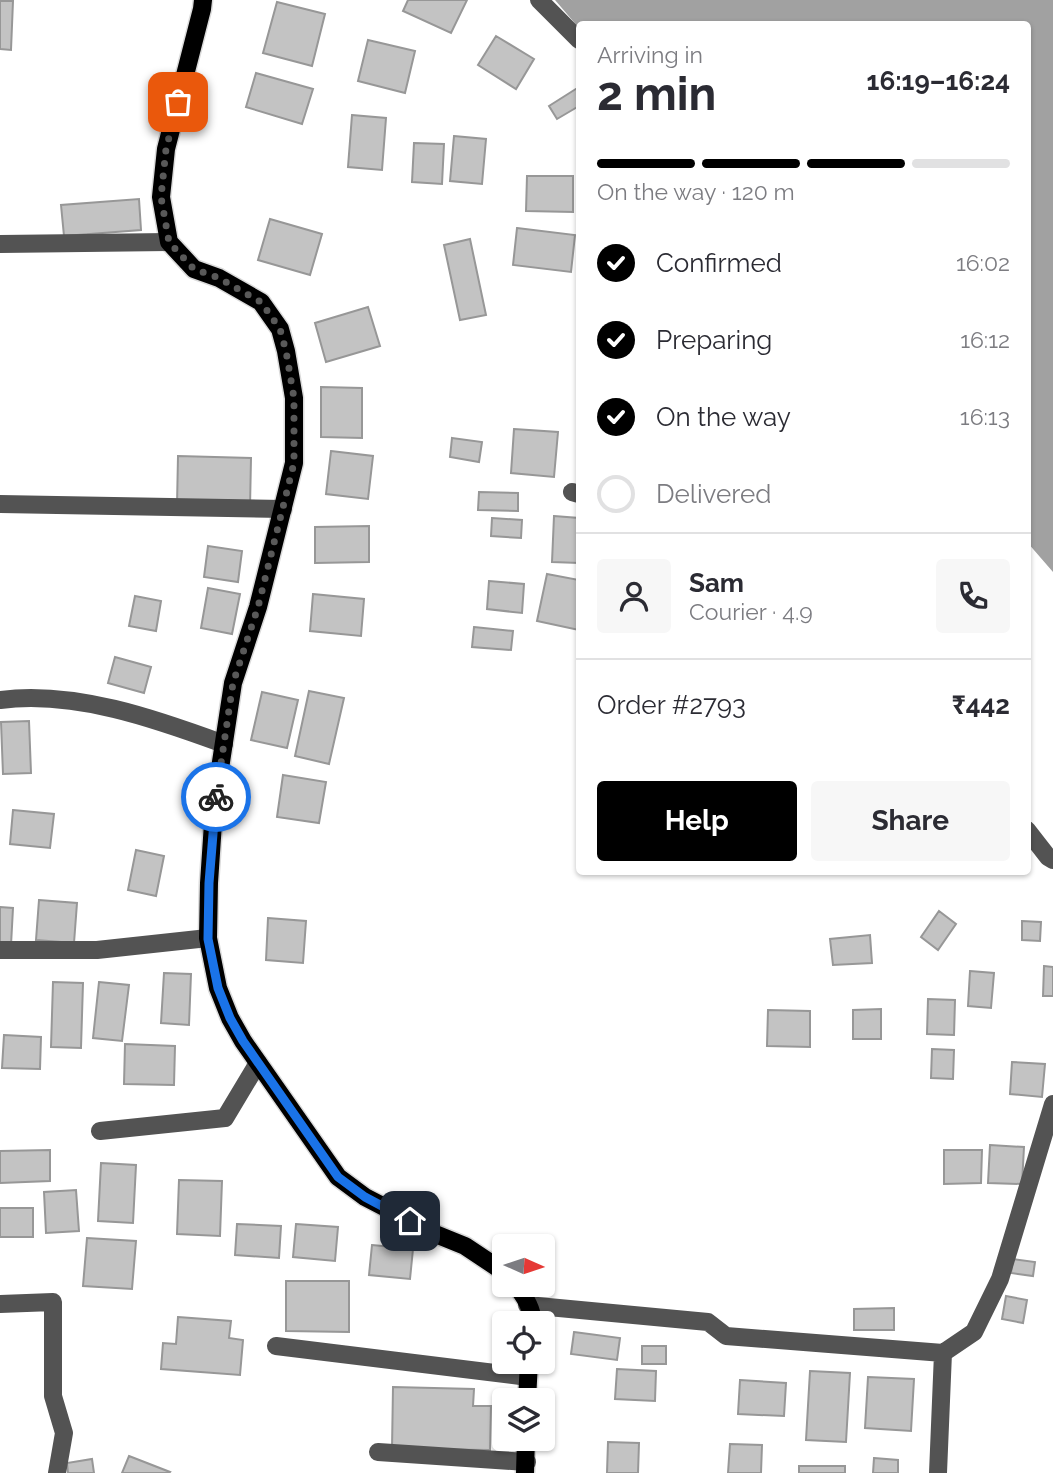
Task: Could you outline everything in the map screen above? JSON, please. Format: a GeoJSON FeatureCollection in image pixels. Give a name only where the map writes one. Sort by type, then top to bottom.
{"type":"FeatureCollection","features":[{"type":"Feature","properties":{"kind":"main road"},"geometry":{"type":"LineString","coordinates":[[203,0],[166,149],[161,197],[169,242],[194,269],[219,278],[261,302],[280,329],[294,398],[294,463],[258,607],[233,683],[214,808],[208,939],[218,988],[243,1041],[338,1177],[365,1197],[428,1231],[465,1246],[492,1264]]}},
{"type":"Feature","properties":{"kind":"main road"},"geometry":{"type":"LineString","coordinates":[[522,1297],[530,1311]]}},
{"type":"Feature","properties":{"kind":"street"},"geometry":{"type":"LineString","coordinates":[[539,0],[576,37]]}},
{"type":"Feature","properties":{"kind":"street"},"geometry":{"type":"LineString","coordinates":[[0,244],[169,242]]}},
{"type":"Feature","properties":{"kind":"street"},"geometry":{"type":"LineString","coordinates":[[0,504],[284,509]]}},
{"type":"Feature","properties":{"kind":"street"},"geometry":{"type":"LineString","coordinates":[[0,700],[23,697],[83,703],[178,727],[224,744]]}},
{"type":"Feature","properties":{"kind":"street"},"geometry":{"type":"LineString","coordinates":[[1031,835],[1053,860]]}},
{"type":"Feature","properties":{"kind":"street"},"geometry":{"type":"LineString","coordinates":[[0,950],[97,950],[208,939]]}},
{"type":"Feature","properties":{"kind":"street"},"geometry":{"type":"LineString","coordinates":[[100,1131],[225,1118],[258,1063]]}},
{"type":"Feature","properties":{"kind":"street"},"geometry":{"type":"LineString","coordinates":[[527,1305],[708,1322],[726,1336],[943,1353],[974,1332],[1000,1279],[1053,1104]]}},
{"type":"Feature","properties":{"kind":"street"},"geometry":{"type":"LineString","coordinates":[[0,1304],[52,1302],[53,1396],[64,1433],[57,1473]]}},
{"type":"Feature","properties":{"kind":"street"},"geometry":{"type":"LineString","coordinates":[[276,1346],[492,1366]]}},
{"type":"Feature","properties":{"kind":"street"},"geometry":{"type":"LineString","coordinates":[[938,1473],[943,1353]]}},
{"type":"Feature","properties":{"kind":"street"},"geometry":{"type":"LineString","coordinates":[[377,1452],[526,1467]]}},
{"type":"Feature","properties":{"kind":"shaded area"},"geometry":{"type":"Polygon","coordinates":[[[555,0],[1053,0],[1053,572],[1031,547],[1031,21],[576,21],[576,24],[555,0]]]}},
{"type":"Feature","properties":{"kind":"building"},"geometry":{"type":"Polygon","coordinates":[[[408,0],[467,0],[451,33],[403,11],[408,0]]]}},
{"type":"Feature","properties":{"kind":"building"},"geometry":{"type":"Polygon","coordinates":[[[0,1],[13,1],[11,50],[0,49],[0,1]]]}},
{"type":"Feature","properties":{"kind":"building"},"geometry":{"type":"Polygon","coordinates":[[[277,2],[325,14],[312,66],[263,53],[277,2]]]}},
{"type":"Feature","properties":{"kind":"building"},"geometry":{"type":"Polygon","coordinates":[[[496,36],[534,59],[516,89],[478,65],[496,36]]]}},
{"type":"Feature","properties":{"kind":"building"},"geometry":{"type":"Polygon","coordinates":[[[368,40],[415,51],[405,93],[358,81],[368,40]]]}},
{"type":"Feature","properties":{"kind":"building"},"geometry":{"type":"Polygon","coordinates":[[[256,73],[313,89],[302,124],[246,107],[256,73]]]}},
{"type":"Feature","properties":{"kind":"building"},"geometry":{"type":"Polygon","coordinates":[[[576,89],[576,108],[557,119],[549,106],[576,89]]]}},
{"type":"Feature","properties":{"kind":"building"},"geometry":{"type":"Polygon","coordinates":[[[352,115],[386,118],[382,170],[348,167],[352,115]]]}},
{"type":"Feature","properties":{"kind":"building"},"geometry":{"type":"Polygon","coordinates":[[[454,136],[486,139],[482,184],[450,181],[454,136]]]}},
{"type":"Feature","properties":{"kind":"building"},"geometry":{"type":"Polygon","coordinates":[[[414,143],[444,144],[442,184],[412,182],[414,143]]]}},
{"type":"Feature","properties":{"kind":"building"},"geometry":{"type":"Polygon","coordinates":[[[527,176],[573,176],[573,212],[526,211],[527,176]]]}},
{"type":"Feature","properties":{"kind":"building"},"geometry":{"type":"Polygon","coordinates":[[[139,199],[141,230],[64,236],[61,205],[139,199]]]}},
{"type":"Feature","properties":{"kind":"building"},"geometry":{"type":"Polygon","coordinates":[[[270,219],[322,234],[310,275],[258,260],[270,219]]]}},
{"type":"Feature","properties":{"kind":"building"},"geometry":{"type":"Polygon","coordinates":[[[517,228],[575,235],[571,272],[513,265],[517,228]]]}},
{"type":"Feature","properties":{"kind":"building"},"geometry":{"type":"Polygon","coordinates":[[[470,239],[486,315],[460,320],[444,245],[470,239]]]}},
{"type":"Feature","properties":{"kind":"building"},"geometry":{"type":"Polygon","coordinates":[[[368,307],[380,346],[326,362],[315,323],[368,307]]]}},
{"type":"Feature","properties":{"kind":"building"},"geometry":{"type":"Polygon","coordinates":[[[321,387],[362,388],[362,438],[321,437],[321,387]]]}},
{"type":"Feature","properties":{"kind":"building"},"geometry":{"type":"Polygon","coordinates":[[[514,429],[558,432],[554,477],[511,473],[514,429]]]}},
{"type":"Feature","properties":{"kind":"building"},"geometry":{"type":"Polygon","coordinates":[[[452,438],[482,442],[479,462],[450,457],[452,438]]]}},
{"type":"Feature","properties":{"kind":"building"},"geometry":{"type":"Polygon","coordinates":[[[331,451],[373,456],[368,499],[326,494],[331,451]]]}},
{"type":"Feature","properties":{"kind":"building"},"geometry":{"type":"Polygon","coordinates":[[[178,456],[251,458],[250,507],[177,505],[178,456]]]}},
{"type":"Feature","properties":{"kind":"building"},"geometry":{"type":"Polygon","coordinates":[[[479,492],[518,493],[518,511],[478,510],[479,492]]]}},
{"type":"Feature","properties":{"kind":"building"},"geometry":{"type":"Polygon","coordinates":[[[554,516],[576,518],[576,563],[552,562],[554,516]]]}},
{"type":"Feature","properties":{"kind":"building"},"geometry":{"type":"Polygon","coordinates":[[[492,518],[522,520],[521,538],[491,536],[492,518]]]}},
{"type":"Feature","properties":{"kind":"building"},"geometry":{"type":"Polygon","coordinates":[[[369,526],[369,562],[315,563],[315,527],[369,526]]]}},
{"type":"Feature","properties":{"kind":"building"},"geometry":{"type":"Polygon","coordinates":[[[208,546],[242,551],[238,582],[204,577],[208,546]]]}},
{"type":"Feature","properties":{"kind":"building"},"geometry":{"type":"Polygon","coordinates":[[[547,574],[576,579],[576,629],[537,621],[547,574]]]}},
{"type":"Feature","properties":{"kind":"building"},"geometry":{"type":"Polygon","coordinates":[[[489,581],[524,584],[522,613],[487,609],[489,581]]]}},
{"type":"Feature","properties":{"kind":"building"},"geometry":{"type":"Polygon","coordinates":[[[208,588],[240,594],[232,634],[201,628],[208,588]]]}},
{"type":"Feature","properties":{"kind":"building"},"geometry":{"type":"Polygon","coordinates":[[[313,594],[364,599],[361,636],[310,631],[313,594]]]}},
{"type":"Feature","properties":{"kind":"building"},"geometry":{"type":"Polygon","coordinates":[[[135,596],[161,601],[156,631],[129,626],[135,596]]]}},
{"type":"Feature","properties":{"kind":"building"},"geometry":{"type":"Polygon","coordinates":[[[474,627],[513,631],[511,650],[472,647],[474,627]]]}},
{"type":"Feature","properties":{"kind":"building"},"geometry":{"type":"Polygon","coordinates":[[[115,657],[151,667],[144,693],[108,683],[115,657]]]}},
{"type":"Feature","properties":{"kind":"building"},"geometry":{"type":"Polygon","coordinates":[[[309,691],[344,698],[329,764],[295,756],[309,691]]]}},
{"type":"Feature","properties":{"kind":"building"},"geometry":{"type":"Polygon","coordinates":[[[262,692],[298,700],[287,748],[251,740],[262,692]]]}},
{"type":"Feature","properties":{"kind":"building"},"geometry":{"type":"Polygon","coordinates":[[[29,721],[31,773],[3,774],[1,722],[29,721]]]}},
{"type":"Feature","properties":{"kind":"building"},"geometry":{"type":"Polygon","coordinates":[[[283,775],[326,782],[319,823],[277,817],[283,775]]]}},
{"type":"Feature","properties":{"kind":"building"},"geometry":{"type":"Polygon","coordinates":[[[13,810],[54,814],[50,848],[10,844],[13,810]]]}},
{"type":"Feature","properties":{"kind":"building"},"geometry":{"type":"Polygon","coordinates":[[[136,850],[164,856],[156,896],[128,890],[136,850]]]}},
{"type":"Feature","properties":{"kind":"building"},"geometry":{"type":"Polygon","coordinates":[[[39,900],[77,903],[74,943],[36,940],[39,900]]]}},
{"type":"Feature","properties":{"kind":"building"},"geometry":{"type":"Polygon","coordinates":[[[0,907],[13,908],[11,945],[0,944],[0,907]]]}},
{"type":"Feature","properties":{"kind":"building"},"geometry":{"type":"Polygon","coordinates":[[[939,911],[956,924],[938,950],[921,937],[939,911]]]}},
{"type":"Feature","properties":{"kind":"building"},"geometry":{"type":"Polygon","coordinates":[[[268,918],[306,921],[303,963],[266,960],[268,918]]]}},
{"type":"Feature","properties":{"kind":"building"},"geometry":{"type":"Polygon","coordinates":[[[1022,921],[1041,922],[1040,941],[1022,940],[1022,921]]]}},
{"type":"Feature","properties":{"kind":"building"},"geometry":{"type":"Polygon","coordinates":[[[870,935],[872,963],[833,965],[830,939],[870,935]]]}},
{"type":"Feature","properties":{"kind":"building"},"geometry":{"type":"Polygon","coordinates":[[[1044,966],[1053,967],[1053,996],[1043,996],[1044,966]]]}},
{"type":"Feature","properties":{"kind":"building"},"geometry":{"type":"Polygon","coordinates":[[[970,971],[994,973],[991,1008],[968,1006],[970,971]]]}},
{"type":"Feature","properties":{"kind":"building"},"geometry":{"type":"Polygon","coordinates":[[[164,973],[191,974],[189,1025],[161,1023],[164,973]]]}},
{"type":"Feature","properties":{"kind":"building"},"geometry":{"type":"Polygon","coordinates":[[[53,982],[83,983],[81,1048],[51,1047],[53,982]]]}},
{"type":"Feature","properties":{"kind":"building"},"geometry":{"type":"Polygon","coordinates":[[[99,982],[129,985],[122,1041],[93,1038],[99,982]]]}},
{"type":"Feature","properties":{"kind":"building"},"geometry":{"type":"Polygon","coordinates":[[[928,999],[955,1000],[954,1035],[927,1034],[928,999]]]}},
{"type":"Feature","properties":{"kind":"building"},"geometry":{"type":"Polygon","coordinates":[[[881,1009],[881,1039],[853,1039],[853,1010],[881,1009]]]}},
{"type":"Feature","properties":{"kind":"building"},"geometry":{"type":"Polygon","coordinates":[[[768,1010],[810,1011],[810,1047],[767,1046],[768,1010]]]}},
{"type":"Feature","properties":{"kind":"building"},"geometry":{"type":"Polygon","coordinates":[[[4,1035],[41,1037],[40,1069],[2,1068],[4,1035]]]}},
{"type":"Feature","properties":{"kind":"building"},"geometry":{"type":"Polygon","coordinates":[[[125,1044],[175,1046],[174,1085],[124,1084],[125,1044]]]}},
{"type":"Feature","properties":{"kind":"building"},"geometry":{"type":"Polygon","coordinates":[[[932,1049],[954,1050],[953,1079],[931,1078],[932,1049]]]}},
{"type":"Feature","properties":{"kind":"building"},"geometry":{"type":"Polygon","coordinates":[[[1012,1062],[1045,1064],[1042,1097],[1010,1094],[1012,1062]]]}},
{"type":"Feature","properties":{"kind":"building"},"geometry":{"type":"Polygon","coordinates":[[[990,1145],[1024,1147],[1022,1184],[988,1183],[990,1145]]]}},
{"type":"Feature","properties":{"kind":"building"},"geometry":{"type":"Polygon","coordinates":[[[50,1150],[50,1181],[0,1183],[0,1151],[50,1150]]]}},
{"type":"Feature","properties":{"kind":"building"},"geometry":{"type":"Polygon","coordinates":[[[944,1150],[982,1150],[981,1183],[944,1184],[944,1150]]]}},
{"type":"Feature","properties":{"kind":"building"},"geometry":{"type":"Polygon","coordinates":[[[101,1163],[136,1165],[133,1223],[98,1221],[101,1163]]]}},
{"type":"Feature","properties":{"kind":"building"},"geometry":{"type":"Polygon","coordinates":[[[179,1180],[222,1181],[220,1236],[177,1234],[179,1180]]]}},
{"type":"Feature","properties":{"kind":"building"},"geometry":{"type":"Polygon","coordinates":[[[76,1190],[79,1231],[46,1233],[44,1192],[76,1190]]]}},
{"type":"Feature","properties":{"kind":"building"},"geometry":{"type":"Polygon","coordinates":[[[0,1208],[33,1208],[33,1237],[0,1237],[0,1208]]]}},
{"type":"Feature","properties":{"kind":"building"},"geometry":{"type":"Polygon","coordinates":[[[237,1224],[281,1226],[279,1258],[235,1255],[237,1224]]]}},
{"type":"Feature","properties":{"kind":"building"},"geometry":{"type":"Polygon","coordinates":[[[296,1224],[338,1227],[335,1261],[293,1257],[296,1224]]]}},
{"type":"Feature","properties":{"kind":"building"},"geometry":{"type":"Polygon","coordinates":[[[87,1238],[136,1241],[132,1289],[83,1286],[87,1238]]]}},
{"type":"Feature","properties":{"kind":"building"},"geometry":{"type":"Polygon","coordinates":[[[372,1245],[413,1249],[410,1279],[369,1275],[372,1245]]]}},
{"type":"Feature","properties":{"kind":"building"},"geometry":{"type":"Polygon","coordinates":[[[1013,1259],[1035,1262],[1033,1276],[1011,1273],[1013,1259]]]}},
{"type":"Feature","properties":{"kind":"building"},"geometry":{"type":"Polygon","coordinates":[[[286,1281],[349,1281],[349,1332],[286,1331],[286,1281]]]}},
{"type":"Feature","properties":{"kind":"building"},"geometry":{"type":"Polygon","coordinates":[[[1006,1296],[1027,1300],[1023,1323],[1002,1319],[1006,1296]]]}},
{"type":"Feature","properties":{"kind":"building"},"geometry":{"type":"Polygon","coordinates":[[[894,1308],[894,1330],[854,1330],[854,1309],[894,1308]]]}},
{"type":"Feature","properties":{"kind":"building"},"geometry":{"type":"Polygon","coordinates":[[[178,1317],[231,1321],[229,1338],[243,1340],[240,1375],[161,1369],[163,1343],[176,1344],[178,1317]]]}},
{"type":"Feature","properties":{"kind":"building"},"geometry":{"type":"Polygon","coordinates":[[[574,1332],[620,1338],[617,1360],[571,1354],[574,1332]]]}},
{"type":"Feature","properties":{"kind":"building"},"geometry":{"type":"Polygon","coordinates":[[[642,1346],[666,1346],[666,1364],[642,1364],[642,1346]]]}},
{"type":"Feature","properties":{"kind":"building"},"geometry":{"type":"Polygon","coordinates":[[[617,1369],[656,1371],[655,1401],[615,1399],[617,1369]]]}},
{"type":"Feature","properties":{"kind":"building"},"geometry":{"type":"Polygon","coordinates":[[[810,1371],[850,1373],[846,1442],[806,1440],[810,1371]]]}},
{"type":"Feature","properties":{"kind":"building"},"geometry":{"type":"Polygon","coordinates":[[[868,1377],[914,1379],[911,1431],[865,1428],[868,1377]]]}},
{"type":"Feature","properties":{"kind":"building"},"geometry":{"type":"Polygon","coordinates":[[[740,1380],[786,1383],[784,1416],[738,1414],[740,1380]]]}},
{"type":"Feature","properties":{"kind":"building"},"geometry":{"type":"Polygon","coordinates":[[[393,1387],[474,1389],[473,1406],[491,1406],[490,1450],[392,1449],[393,1387]]]}},
{"type":"Feature","properties":{"kind":"building"},"geometry":{"type":"Polygon","coordinates":[[[608,1442],[639,1443],[638,1473],[607,1473],[608,1442]]]}},
{"type":"Feature","properties":{"kind":"building"},"geometry":{"type":"Polygon","coordinates":[[[730,1444],[762,1445],[761,1473],[728,1473],[730,1444]]]}},
{"type":"Feature","properties":{"kind":"building"},"geometry":{"type":"Polygon","coordinates":[[[129,1456],[170,1472],[122,1473],[129,1456]]]}},
{"type":"Feature","properties":{"kind":"building"},"geometry":{"type":"Polygon","coordinates":[[[874,1458],[898,1460],[898,1473],[873,1473],[874,1458]]]}},
{"type":"Feature","properties":{"kind":"building"},"geometry":{"type":"Polygon","coordinates":[[[92,1459],[94,1473],[68,1473],[67,1463],[92,1459]]]}},
{"type":"Feature","properties":{"kind":"building"},"geometry":{"type":"Polygon","coordinates":[[[799,1466],[845,1466],[845,1473],[799,1473],[799,1466]]]}},
{"type":"Feature","properties":{"kind":"way so far"},"geometry":{"type":"LineString","coordinates":[[178,102],[166,149],[161,197],[169,242],[194,269],[219,278],[261,302],[280,329],[294,398],[294,463],[258,607],[233,683],[216,797]]}},
{"type":"Feature","properties":{"kind":"route"},"geometry":{"type":"LineString","coordinates":[[216,797],[209,883],[208,939],[218,988],[230,1018],[243,1041],[338,1177],[365,1197],[410,1221]]}}]}
